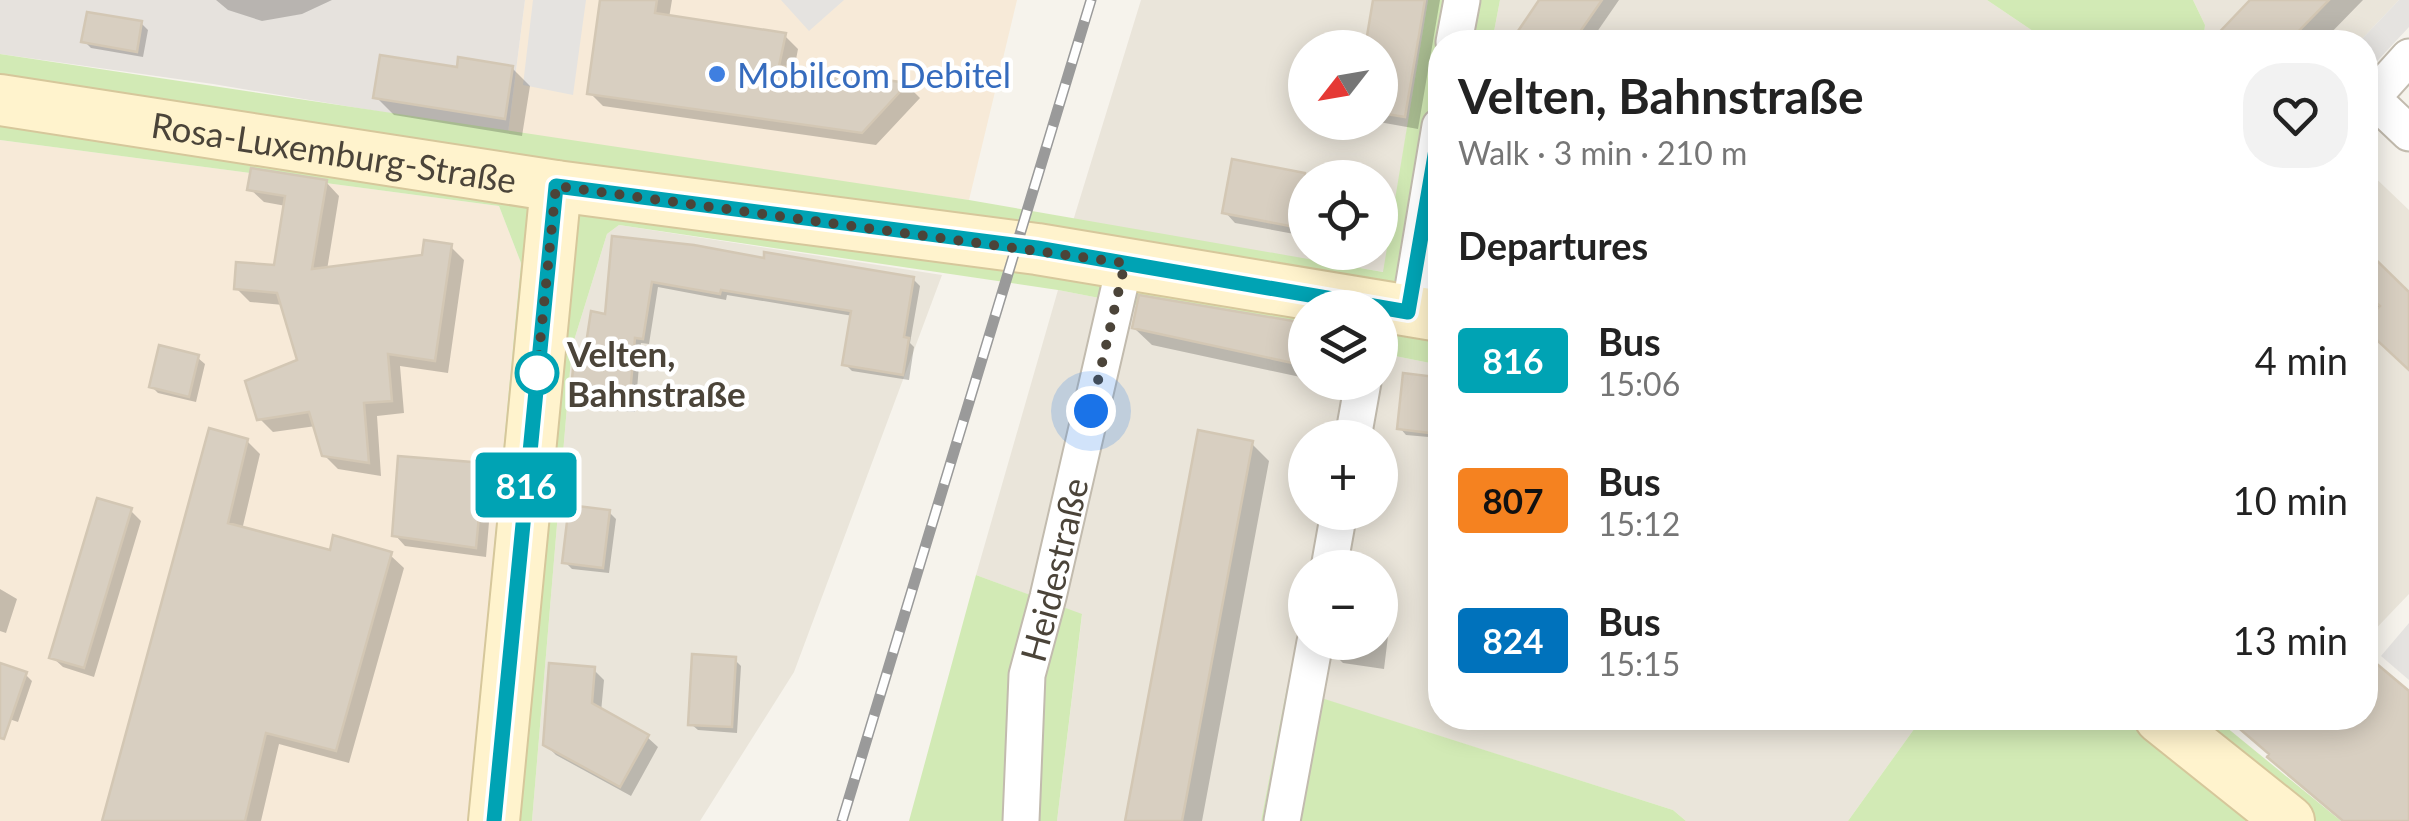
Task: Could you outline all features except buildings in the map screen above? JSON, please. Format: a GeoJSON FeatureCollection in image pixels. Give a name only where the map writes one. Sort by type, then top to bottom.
{"type":"FeatureCollection","features":[{"type":"Feature","properties":{"kind":"main road","name":"Rosa-Luxemburg-Straße"},"geometry":{"type":"LineString","coordinates":[[0,100],[556,186],[1125,263],[1400,310]]}},
{"type":"Feature","properties":{"kind":"main road"},"geometry":{"type":"LineString","coordinates":[[494,821],[556,186]]}},
{"type":"Feature","properties":{"kind":"main road"},"geometry":{"type":"LineString","coordinates":[[2175,730],[2289,821]]}},
{"type":"Feature","properties":{"kind":"street"},"geometry":{"type":"LineString","coordinates":[[1456,30],[1462,0]]}},
{"type":"Feature","properties":{"kind":"street"},"geometry":{"type":"LineString","coordinates":[[2378,91],[2409,57]]}},
{"type":"Feature","properties":{"kind":"street"},"geometry":{"type":"LineString","coordinates":[[2378,104],[2409,133]]}},
{"type":"Feature","properties":{"kind":"street"},"geometry":{"type":"LineString","coordinates":[[1400,310],[1428,181]]}},
{"type":"Feature","properties":{"kind":"street","name":"Heidestraße"},"geometry":{"type":"LineString","coordinates":[[1021,821],[1027,675],[1125,263]]}},
{"type":"Feature","properties":{"kind":"street"},"geometry":{"type":"LineString","coordinates":[[1282,821],[1312,660]]}},
{"type":"Feature","properties":{"kind":"shaded area"},"geometry":{"type":"Polygon","coordinates":[[[0,0],[525,0],[508,133],[213,84],[0,54],[0,0]]]}},
{"type":"Feature","properties":{"kind":"shaded area"},"geometry":{"type":"Polygon","coordinates":[[[525,0],[1017,0],[969,200],[508,133],[525,0]]]}},
{"type":"Feature","properties":{"kind":"shaded area"},"geometry":{"type":"Polygon","coordinates":[[[533,0],[586,0],[573,95],[523,85],[533,0]]]}},
{"type":"Feature","properties":{"kind":"shaded area"},"geometry":{"type":"Polygon","coordinates":[[[781,0],[844,0],[809,31],[781,0]]]}},
{"type":"Feature","properties":{"kind":"shaded area"},"geometry":{"type":"Polygon","coordinates":[[[1141,0],[1428,0],[1398,185],[1398,160],[1288,160],[1288,256],[1073,221],[1141,0]]]}},
{"type":"Feature","properties":{"kind":"shaded area"},"geometry":{"type":"Polygon","coordinates":[[[1500,0],[1987,0],[2031,30],[1494,30],[1500,0]]]}},
{"type":"Feature","properties":{"kind":"shaded area"},"geometry":{"type":"Polygon","coordinates":[[[2193,0],[2399,0],[2370,30],[2204,30],[2193,0]]]}},
{"type":"Feature","properties":{"kind":"shaded area"},"geometry":{"type":"Polygon","coordinates":[[[2399,0],[2409,0],[2409,27],[2378,60],[2378,30],[2370,30],[2399,0]]]}},
{"type":"Feature","properties":{"kind":"shaded area"},"geometry":{"type":"Polygon","coordinates":[[[0,140],[499,206],[521,263],[468,821],[0,821],[0,140]]]}},
{"type":"Feature","properties":{"kind":"shaded area"},"geometry":{"type":"Polygon","coordinates":[[[2378,180],[2409,210],[2409,594],[2378,626],[2378,180]]]}},
{"type":"Feature","properties":{"kind":"shaded area"},"geometry":{"type":"Polygon","coordinates":[[[619,225],[942,275],[794,672],[700,821],[532,821],[572,347],[607,234],[619,225]]]}},
{"type":"Feature","properties":{"kind":"shaded area"},"geometry":{"type":"Polygon","coordinates":[[[1058,290],[1288,335],[1288,400],[1398,400],[1398,357],[1428,363],[1428,730],[1913,730],[1848,821],[1686,821],[1673,810],[1288,688],[1261,821],[1057,821],[1082,615],[976,575],[1058,290]]]}},
{"type":"Feature","properties":{"kind":"shaded area"},"geometry":{"type":"Polygon","coordinates":[[[2409,623],[2409,680],[2381,656],[2409,623]]]}},
{"type":"Feature","properties":{"kind":"green space"},"geometry":{"type":"Polygon","coordinates":[[[1428,0],[1500,0],[1494,30],[1428,30],[1428,363],[1398,357],[1398,290],[1288,290],[1288,335],[1058,290],[619,225],[607,234],[572,347],[532,821],[468,821],[521,263],[499,206],[0,140],[0,54],[969,200],[1288,255],[1288,270],[1398,270],[1398,181],[1428,0]]]}},
{"type":"Feature","properties":{"kind":"green space"},"geometry":{"type":"Polygon","coordinates":[[[1987,0],[2193,0],[2205,25],[2204,30],[2031,30],[1987,0]]]}},
{"type":"Feature","properties":{"kind":"green space"},"geometry":{"type":"Polygon","coordinates":[[[976,575],[1082,614],[1057,821],[909,821],[976,575]]]}},
{"type":"Feature","properties":{"kind":"green space"},"geometry":{"type":"Polygon","coordinates":[[[1287,687],[1673,810],[1686,821],[1261,821],[1287,687]]]}},
{"type":"Feature","properties":{"kind":"green space"},"geometry":{"type":"Polygon","coordinates":[[[1913,730],[2230,730],[2341,821],[1848,821],[1913,730]]]}},
{"type":"Feature","properties":{"kind":"railway"},"geometry":{"type":"LineString","coordinates":[[842,821],[1091,0]]}},
{"type":"Feature","properties":{"kind":"bus line","name":"816"},"geometry":{"type":"LineString","coordinates":[[494,821],[556,186],[1037,248],[1408,312],[1428,196]]}},
{"type":"Feature","properties":{"kind":"place","name":"Mobilcom Debitel"},"geometry":{"type":"Point","coordinates":[717,74]}},
{"type":"Feature","properties":{"kind":"place","name":"Velten, Bahnstraße"},"geometry":{"type":"Point","coordinates":[537,373]}},
{"type":"Feature","properties":{"kind":"route"},"geometry":{"type":"LineString","coordinates":[[537,373],[556,186],[1125,263],[1091,411]]}}]}
